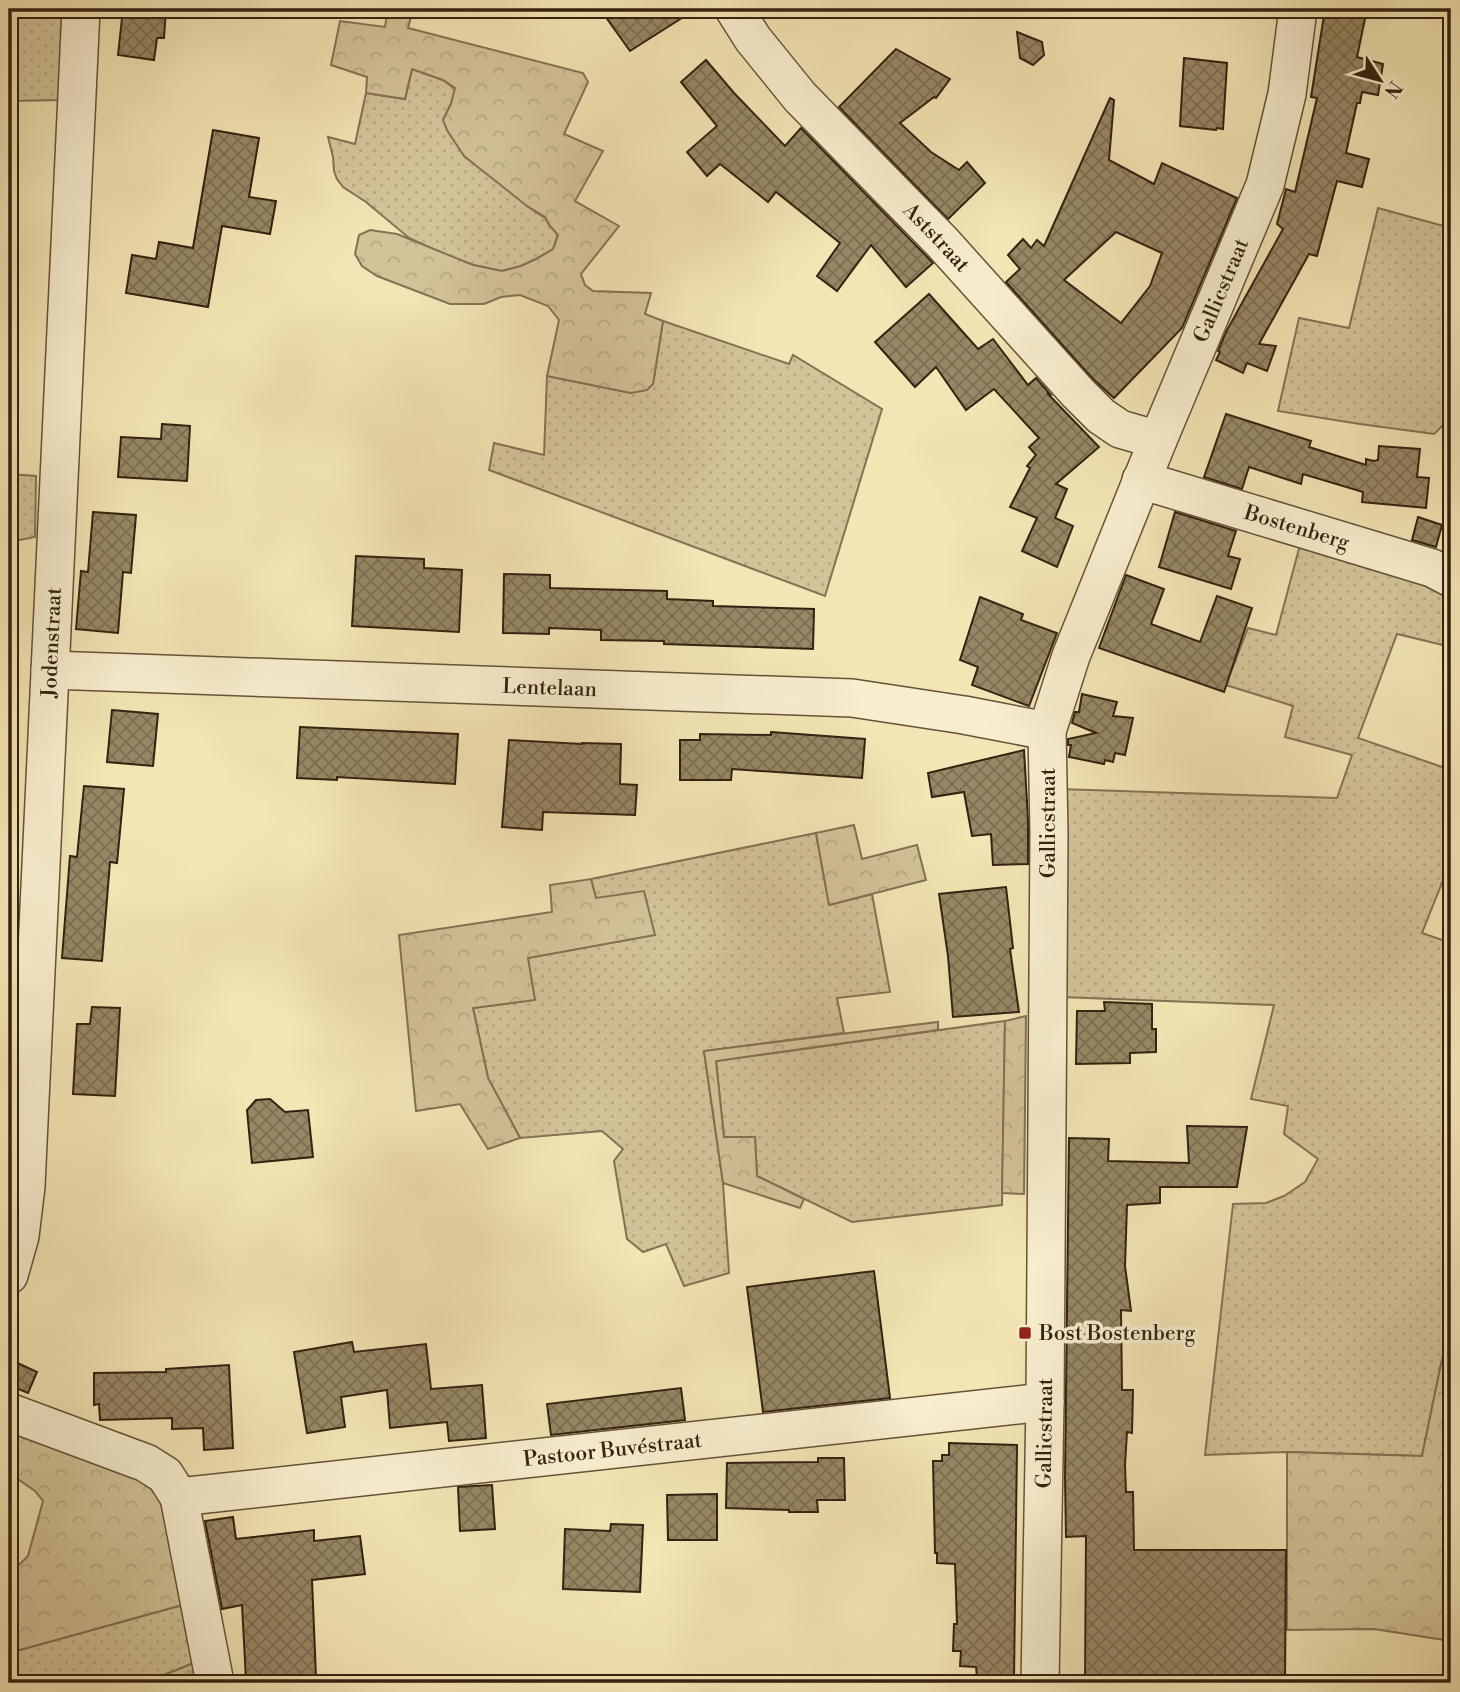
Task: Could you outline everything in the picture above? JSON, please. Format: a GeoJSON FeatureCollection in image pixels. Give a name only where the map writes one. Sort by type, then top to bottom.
{"type":"FeatureCollection","features":[{"type":"Feature","properties":{"kind":"street","name":"Jodenstraat"},"geometry":{"type":"LineString","coordinates":[[9,1275],[20,1236],[26,1186],[81,9]]}},
{"type":"Feature","properties":{"kind":"street","name":"Aststraat"},"geometry":{"type":"LineString","coordinates":[[734,9],[753,39],[800,97],[942,242],[1078,393],[1101,416],[1120,429],[1158,440]]}},
{"type":"Feature","properties":{"kind":"street","name":"Gallicstraat"},"geometry":{"type":"LineString","coordinates":[[1040,1683],[1045,1402],[1049,847],[1047,731],[1071,656],[1265,185],[1287,94],[1298,9]]}},
{"type":"Feature","properties":{"kind":"street","name":"Bostenberg"},"geometry":{"type":"LineString","coordinates":[[1142,480],[1432,568],[1451,578]]}},
{"type":"Feature","properties":{"kind":"street","name":"Lentelaan"},"geometry":{"type":"LineString","coordinates":[[50,670],[852,698],[1047,731]]}},
{"type":"Feature","properties":{"kind":"street","name":"Pastoor Buvéstraat"},"geometry":{"type":"LineString","coordinates":[[179,1497],[1045,1402]]}},
{"type":"Feature","properties":{"kind":"street"},"geometry":{"type":"LineString","coordinates":[[9,1412],[146,1462],[165,1475],[179,1497],[215,1683]]}},
{"type":"Feature","properties":{"kind":"green space"},"geometry":{"type":"Polygon","coordinates":[[[9,9],[64,9],[60,100],[9,101],[9,9]]]}},
{"type":"Feature","properties":{"kind":"green space"},"geometry":{"type":"Polygon","coordinates":[[[388,9],[413,9],[408,28],[583,73],[588,82],[564,134],[603,151],[575,201],[619,226],[581,274],[585,285],[593,291],[651,293],[645,314],[663,321],[653,384],[647,390],[631,393],[547,376],[559,320],[548,306],[520,295],[501,297],[484,304],[450,304],[377,276],[362,266],[355,254],[359,235],[370,230],[397,234],[473,265],[502,271],[521,266],[553,249],[558,235],[545,217],[464,156],[443,120],[455,88],[443,80],[412,69],[405,99],[366,93],[367,77],[331,65],[340,21],[385,27],[388,9]]]}},
{"type":"Feature","properties":{"kind":"green space"},"geometry":{"type":"Polygon","coordinates":[[[412,69],[443,80],[455,89],[443,120],[527,206],[545,218],[558,234],[553,249],[521,266],[502,271],[473,265],[409,238],[366,202],[343,187],[334,171],[328,137],[355,144],[366,93],[405,99],[412,69]]]}},
{"type":"Feature","properties":{"kind":"green space"},"geometry":{"type":"Polygon","coordinates":[[[1378,208],[1451,228],[1451,409],[1447,420],[1434,434],[1278,411],[1299,318],[1349,328],[1378,208]]]}},
{"type":"Feature","properties":{"kind":"green space"},"geometry":{"type":"Polygon","coordinates":[[[663,321],[789,364],[793,355],[882,409],[825,596],[489,470],[494,443],[544,455],[547,376],[631,393],[653,384],[663,321]]]}},
{"type":"Feature","properties":{"kind":"green space"},"geometry":{"type":"Polygon","coordinates":[[[9,474],[36,476],[35,537],[9,542],[9,474]]]}},
{"type":"Feature","properties":{"kind":"green space"},"geometry":{"type":"Polygon","coordinates":[[[1301,541],[1404,573],[1451,595],[1451,647],[1397,634],[1358,738],[1451,770],[1451,860],[1422,933],[1451,943],[1451,1322],[1422,1456],[1287,1452],[1205,1455],[1233,1204],[1266,1203],[1284,1196],[1305,1182],[1318,1159],[1284,1134],[1288,1106],[1251,1099],[1274,1005],[1061,997],[1060,789],[1337,798],[1352,755],[1285,737],[1293,706],[1226,685],[1248,628],[1276,635],[1301,541]]]}},
{"type":"Feature","properties":{"kind":"green space"},"geometry":{"type":"Polygon","coordinates":[[[854,825],[862,859],[917,845],[926,880],[829,905],[816,833],[854,825]]]}},
{"type":"Feature","properties":{"kind":"green space"},"geometry":{"type":"Polygon","coordinates":[[[816,833],[829,905],[872,894],[890,992],[837,998],[844,1033],[704,1051],[723,1183],[729,1273],[684,1286],[666,1244],[643,1252],[627,1239],[614,1161],[623,1149],[602,1131],[520,1138],[488,1078],[473,1008],[534,1000],[527,958],[654,935],[596,898],[591,879],[816,833]]]}},
{"type":"Feature","properties":{"kind":"green space"},"geometry":{"type":"Polygon","coordinates":[[[591,879],[596,898],[644,891],[655,935],[528,958],[535,1000],[473,1008],[488,1078],[520,1138],[488,1149],[460,1104],[416,1111],[399,935],[552,912],[550,885],[591,879]]]}},
{"type":"Feature","properties":{"kind":"green space"},"geometry":{"type":"Polygon","coordinates":[[[1026,1016],[1024,1194],[1002,1193],[1005,1021],[1026,1016]]]}},
{"type":"Feature","properties":{"kind":"green space"},"geometry":{"type":"Polygon","coordinates":[[[1005,1021],[1002,1205],[852,1222],[757,1176],[755,1137],[724,1138],[716,1061],[1005,1021]]]}},
{"type":"Feature","properties":{"kind":"green space"},"geometry":{"type":"Polygon","coordinates":[[[938,1022],[938,1030],[716,1061],[724,1137],[755,1137],[757,1176],[804,1199],[800,1208],[723,1183],[704,1051],[938,1022]]]}},
{"type":"Feature","properties":{"kind":"green space"},"geometry":{"type":"Polygon","coordinates":[[[1441,1364],[1451,1367],[1451,1641],[1374,1629],[1287,1630],[1287,1452],[1422,1456],[1441,1364]]]}},
{"type":"Feature","properties":{"kind":"green space"},"geometry":{"type":"Polygon","coordinates":[[[9,1430],[145,1482],[166,1506],[186,1604],[9,1653],[9,1575],[28,1556],[43,1501],[35,1491],[9,1473],[9,1430]]]}},
{"type":"Feature","properties":{"kind":"green space"},"geometry":{"type":"Polygon","coordinates":[[[186,1604],[199,1661],[144,1683],[17,1683],[9,1653],[186,1604]]]}},
{"type":"Feature","properties":{"kind":"green space"},"geometry":{"type":"Polygon","coordinates":[[[199,1661],[203,1683],[144,1683],[199,1661]]]}},
{"type":"Feature","properties":{"kind":"building"},"geometry":{"type":"Polygon","coordinates":[[[123,9],[166,9],[164,38],[157,38],[154,60],[118,55],[123,9]]]}},
{"type":"Feature","properties":{"kind":"building"},"geometry":{"type":"Polygon","coordinates":[[[600,9],[696,9],[630,51],[600,9]]]}},
{"type":"Feature","properties":{"kind":"building"},"geometry":{"type":"Polygon","coordinates":[[[1325,9],[1367,9],[1357,57],[1383,64],[1378,95],[1362,92],[1360,103],[1357,103],[1346,153],[1369,159],[1362,187],[1337,181],[1317,256],[1309,254],[1259,344],[1276,346],[1267,371],[1247,363],[1243,373],[1216,360],[1220,352],[1218,351],[1283,229],[1277,224],[1286,189],[1295,192],[1317,98],[1311,97],[1325,9]]]}},
{"type":"Feature","properties":{"kind":"building"},"geometry":{"type":"Polygon","coordinates":[[[1017,32],[1042,42],[1044,55],[1033,65],[1020,58],[1017,32]]]}},
{"type":"Feature","properties":{"kind":"building"},"geometry":{"type":"Polygon","coordinates":[[[896,49],[950,79],[936,98],[900,123],[931,152],[959,170],[967,162],[985,183],[948,219],[839,107],[896,49]]]}},
{"type":"Feature","properties":{"kind":"building"},"geometry":{"type":"Polygon","coordinates":[[[1184,58],[1227,63],[1223,129],[1180,126],[1184,58]]]}},
{"type":"Feature","properties":{"kind":"building"},"geometry":{"type":"Polygon","coordinates":[[[706,60],[785,146],[801,128],[933,263],[906,287],[871,245],[837,291],[817,276],[840,243],[776,192],[768,202],[720,164],[707,176],[687,152],[717,126],[681,82],[706,60]]]}},
{"type":"Feature","properties":{"kind":"building"},"geometry":{"type":"Polygon","coordinates":[[[1110,98],[1114,100],[1109,160],[1154,184],[1162,163],[1237,198],[1182,328],[1114,398],[1093,379],[1006,282],[1020,269],[1008,255],[1023,239],[1031,248],[1037,240],[1044,246],[1110,98]],[[1116,232],[1064,280],[1121,323],[1150,286],[1162,253],[1116,232]]]}},
{"type":"Feature","properties":{"kind":"building"},"geometry":{"type":"Polygon","coordinates":[[[213,130],[259,138],[249,197],[276,201],[270,234],[222,226],[208,307],[126,293],[132,255],[156,259],[159,242],[193,248],[213,130]]]}},
{"type":"Feature","properties":{"kind":"building"},"geometry":{"type":"Polygon","coordinates":[[[929,294],[978,349],[993,339],[1028,385],[1036,378],[1099,447],[1056,484],[1067,489],[1055,518],[1073,526],[1057,567],[1022,551],[1037,518],[1010,507],[1030,468],[1027,466],[1036,455],[1029,447],[1039,438],[994,389],[966,410],[936,367],[915,387],[875,342],[929,294]]]}},
{"type":"Feature","properties":{"kind":"building"},"geometry":{"type":"Polygon","coordinates":[[[1226,414],[1311,441],[1309,447],[1366,465],[1366,459],[1378,460],[1379,446],[1420,449],[1417,477],[1429,478],[1426,508],[1362,502],[1363,492],[1303,474],[1301,484],[1249,467],[1242,489],[1204,477],[1226,414]]]}},
{"type":"Feature","properties":{"kind":"building"},"geometry":{"type":"Polygon","coordinates":[[[162,424],[190,426],[187,481],[118,477],[121,437],[161,439],[162,424]]]}},
{"type":"Feature","properties":{"kind":"building"},"geometry":{"type":"Polygon","coordinates":[[[93,512],[136,515],[131,573],[123,572],[118,633],[76,629],[81,571],[88,572],[93,512]]]}},
{"type":"Feature","properties":{"kind":"building"},"geometry":{"type":"Polygon","coordinates":[[[1175,512],[1236,531],[1228,556],[1240,559],[1231,589],[1159,567],[1175,512]]]}},
{"type":"Feature","properties":{"kind":"building"},"geometry":{"type":"Polygon","coordinates":[[[1418,517],[1442,525],[1436,547],[1412,540],[1418,517]]]}},
{"type":"Feature","properties":{"kind":"building"},"geometry":{"type":"Polygon","coordinates":[[[356,556],[424,559],[424,568],[462,570],[459,632],[352,626],[356,556]]]}},
{"type":"Feature","properties":{"kind":"building"},"geometry":{"type":"Polygon","coordinates":[[[504,574],[550,575],[550,588],[667,591],[667,599],[713,601],[713,606],[814,609],[813,649],[601,640],[601,630],[549,628],[549,634],[503,633],[504,574]]]}},
{"type":"Feature","properties":{"kind":"building"},"geometry":{"type":"Polygon","coordinates":[[[1126,575],[1164,589],[1151,624],[1200,642],[1217,596],[1252,608],[1224,692],[1099,648],[1126,575]]]}},
{"type":"Feature","properties":{"kind":"building"},"geometry":{"type":"Polygon","coordinates":[[[980,597],[1023,614],[1021,620],[1057,633],[1029,706],[972,685],[978,667],[960,660],[980,597]]]}},
{"type":"Feature","properties":{"kind":"building"},"geometry":{"type":"Polygon","coordinates":[[[1082,694],[1117,702],[1113,716],[1133,718],[1125,755],[1115,753],[1113,762],[1105,760],[1104,764],[1069,757],[1071,745],[1068,745],[1068,739],[1096,733],[1072,723],[1075,712],[1079,712],[1082,694]]]}},
{"type":"Feature","properties":{"kind":"building"},"geometry":{"type":"Polygon","coordinates":[[[112,710],[158,714],[153,766],[107,762],[112,710]]]}},
{"type":"Feature","properties":{"kind":"building"},"geometry":{"type":"Polygon","coordinates":[[[300,727],[458,734],[455,784],[337,777],[337,780],[297,778],[300,727]]]}},
{"type":"Feature","properties":{"kind":"building"},"geometry":{"type":"Polygon","coordinates":[[[771,732],[865,739],[862,778],[732,769],[731,780],[680,780],[680,740],[700,740],[700,734],[771,735],[771,732]]]}},
{"type":"Feature","properties":{"kind":"building"},"geometry":{"type":"Polygon","coordinates":[[[509,740],[621,744],[620,784],[637,785],[635,815],[543,812],[542,830],[502,827],[509,740]]]}},
{"type":"Feature","properties":{"kind":"building"},"geometry":{"type":"Polygon","coordinates":[[[1024,750],[1028,864],[993,865],[991,834],[972,836],[964,792],[932,797],[928,773],[1024,750]]]}},
{"type":"Feature","properties":{"kind":"building"},"geometry":{"type":"Polygon","coordinates":[[[84,786],[124,789],[117,863],[110,862],[102,961],[62,958],[70,856],[77,857],[84,786]]]}},
{"type":"Feature","properties":{"kind":"building"},"geometry":{"type":"Polygon","coordinates":[[[1006,887],[1013,948],[1010,949],[1019,1012],[953,1017],[939,894],[1006,887]]]}},
{"type":"Feature","properties":{"kind":"building"},"geometry":{"type":"Polygon","coordinates":[[[1104,1002],[1152,1004],[1156,1052],[1130,1053],[1130,1063],[1076,1064],[1077,1011],[1105,1011],[1104,1002]]]}},
{"type":"Feature","properties":{"kind":"building"},"geometry":{"type":"Polygon","coordinates":[[[92,1007],[120,1008],[115,1096],[73,1094],[77,1024],[90,1024],[92,1007]]]}},
{"type":"Feature","properties":{"kind":"building"},"geometry":{"type":"Polygon","coordinates":[[[270,1099],[285,1112],[308,1110],[313,1157],[252,1163],[247,1110],[256,1100],[270,1099]]]}},
{"type":"Feature","properties":{"kind":"building"},"geometry":{"type":"Polygon","coordinates":[[[1187,1126],[1247,1127],[1237,1187],[1160,1187],[1160,1203],[1127,1205],[1125,1266],[1131,1311],[1121,1310],[1122,1390],[1133,1390],[1132,1433],[1127,1432],[1125,1465],[1126,1492],[1133,1492],[1134,1550],[1286,1550],[1285,1683],[1085,1683],[1086,1536],[1066,1537],[1069,1138],[1109,1139],[1108,1161],[1189,1163],[1187,1126]]]}},
{"type":"Feature","properties":{"kind":"building"},"geometry":{"type":"Polygon","coordinates":[[[874,1271],[890,1398],[763,1412],[747,1287],[874,1271]]]}},
{"type":"Feature","properties":{"kind":"building"},"geometry":{"type":"Polygon","coordinates":[[[352,1342],[354,1352],[426,1344],[431,1389],[482,1385],[486,1438],[449,1441],[447,1422],[390,1428],[387,1390],[341,1397],[345,1427],[307,1433],[294,1352],[352,1342]]]}},
{"type":"Feature","properties":{"kind":"building"},"geometry":{"type":"Polygon","coordinates":[[[9,1359],[37,1372],[28,1393],[9,1385],[9,1359]]]}},
{"type":"Feature","properties":{"kind":"building"},"geometry":{"type":"Polygon","coordinates":[[[229,1365],[233,1448],[204,1450],[203,1428],[172,1429],[172,1418],[100,1420],[99,1404],[94,1405],[94,1373],[166,1372],[166,1369],[229,1365]]]}},
{"type":"Feature","properties":{"kind":"building"},"geometry":{"type":"Polygon","coordinates":[[[681,1388],[685,1420],[551,1435],[547,1404],[681,1388]]]}},
{"type":"Feature","properties":{"kind":"building"},"geometry":{"type":"Polygon","coordinates":[[[949,1443],[1017,1445],[1014,1679],[977,1677],[976,1667],[960,1666],[961,1651],[953,1651],[954,1624],[957,1624],[955,1564],[937,1563],[933,1461],[942,1461],[942,1455],[949,1455],[949,1443]]]}},
{"type":"Feature","properties":{"kind":"building"},"geometry":{"type":"Polygon","coordinates":[[[818,1458],[844,1458],[845,1500],[817,1500],[818,1512],[726,1508],[727,1463],[818,1462],[818,1458]]]}},
{"type":"Feature","properties":{"kind":"building"},"geometry":{"type":"Polygon","coordinates":[[[492,1485],[495,1529],[460,1531],[458,1487],[492,1485]]]}},
{"type":"Feature","properties":{"kind":"building"},"geometry":{"type":"Polygon","coordinates":[[[717,1494],[717,1540],[668,1540],[667,1495],[717,1494]]]}},
{"type":"Feature","properties":{"kind":"building"},"geometry":{"type":"Polygon","coordinates":[[[233,1517],[236,1539],[314,1530],[314,1541],[360,1536],[365,1574],[312,1580],[316,1677],[246,1680],[242,1605],[222,1609],[205,1521],[233,1517]]]}},
{"type":"Feature","properties":{"kind":"building"},"geometry":{"type":"Polygon","coordinates":[[[611,1524],[643,1525],[640,1592],[563,1589],[565,1529],[610,1531],[611,1524]]]}},
{"type":"Feature","properties":{"kind":"place","name":"Bost Bostenberg"},"geometry":{"type":"Point","coordinates":[1025,1333]}}]}
